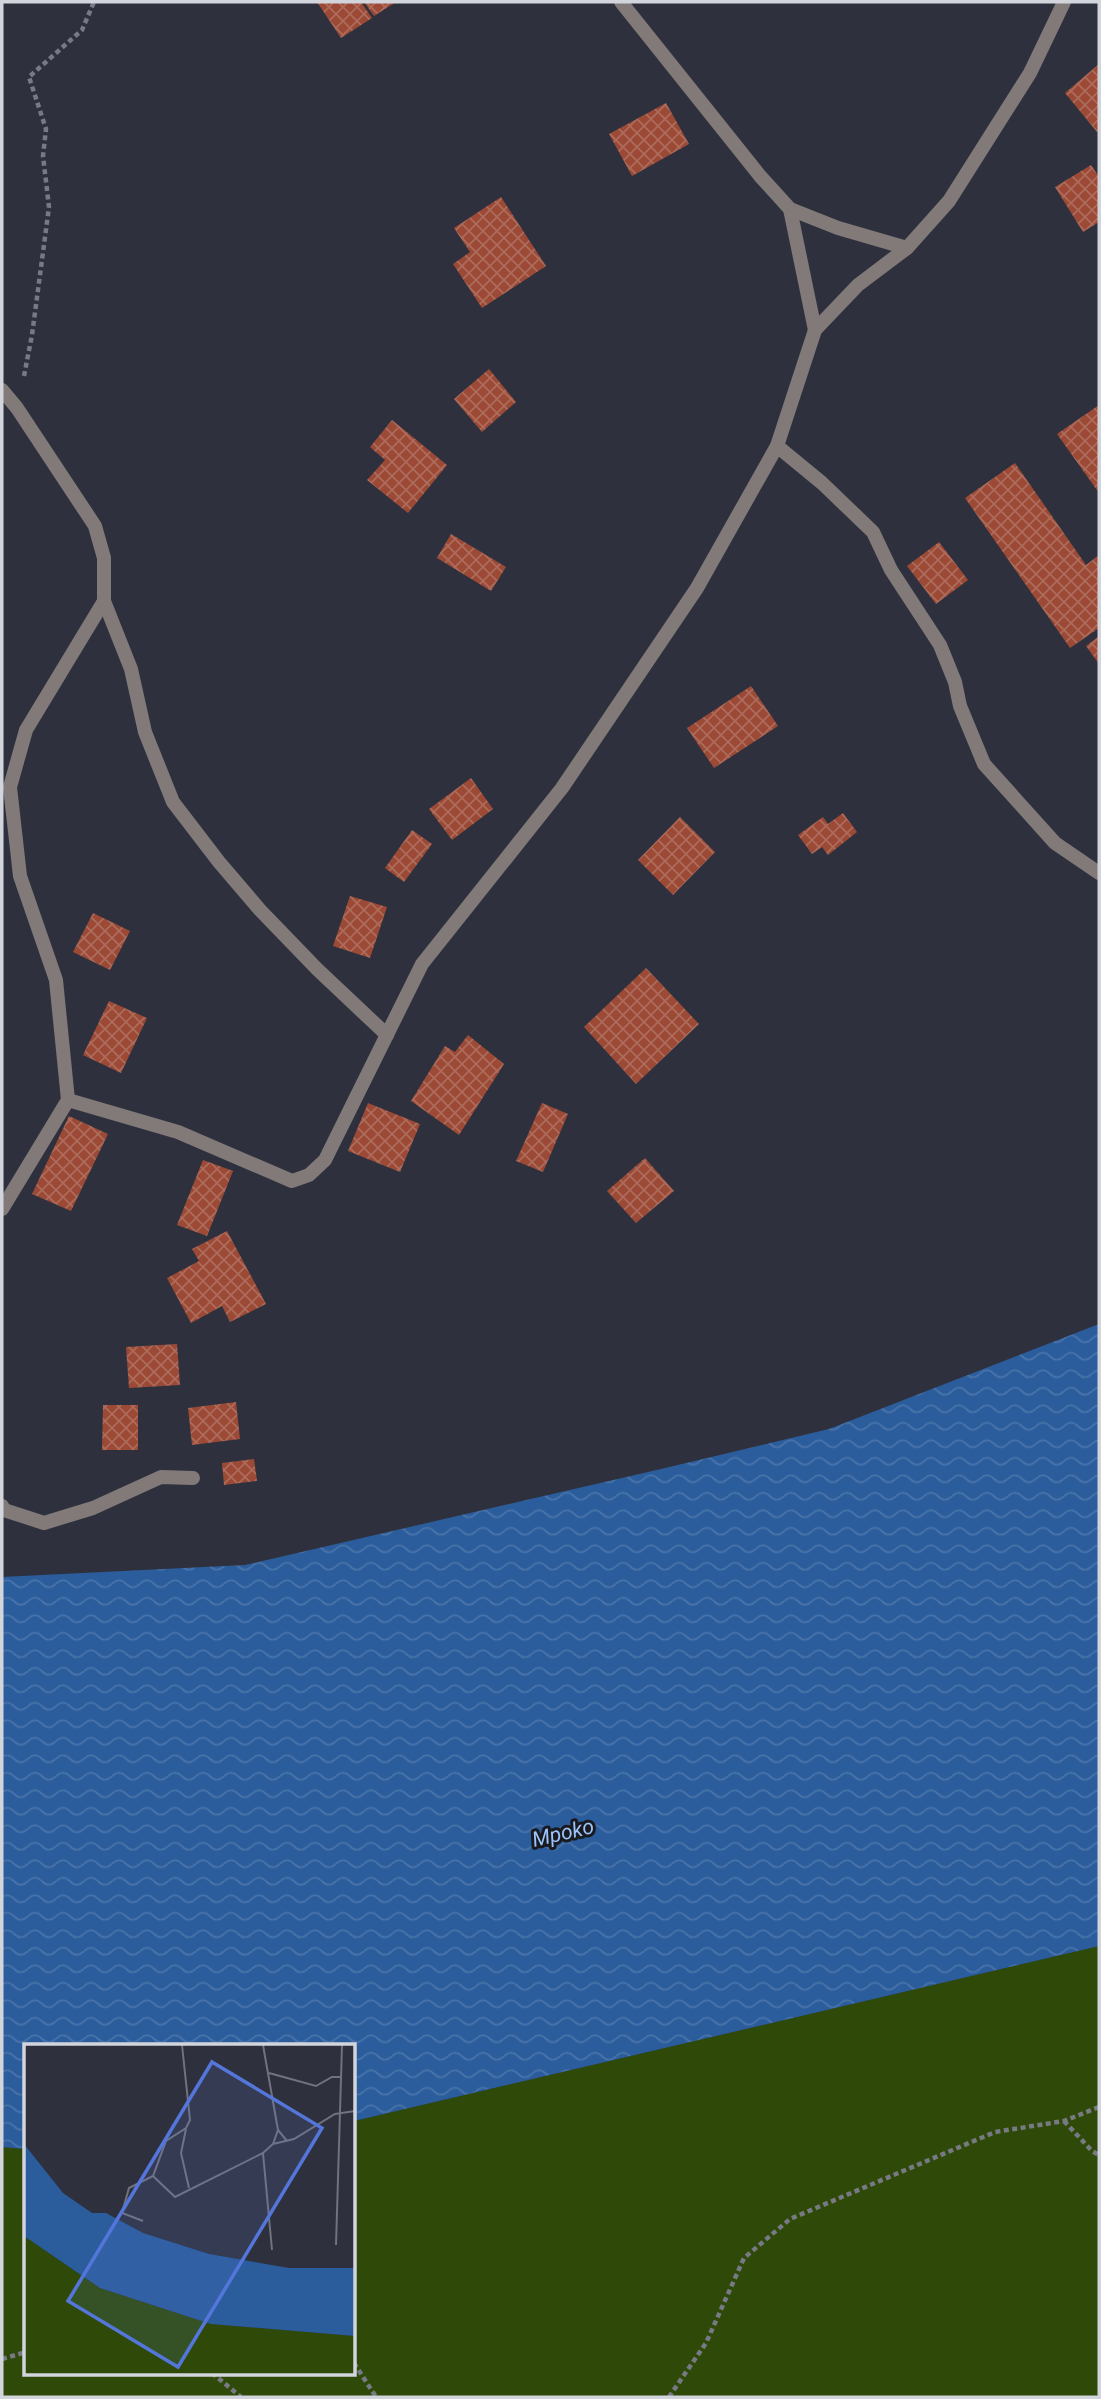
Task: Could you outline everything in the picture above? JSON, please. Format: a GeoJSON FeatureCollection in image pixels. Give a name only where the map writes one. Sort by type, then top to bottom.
{"type":"FeatureCollection","features":[{"type":"Feature","properties":{"kind":"street"},"geometry":{"type":"LineString","coordinates":[[621,2],[760,176],[790,209],[838,228],[907,248]]}},
{"type":"Feature","properties":{"kind":"street"},"geometry":{"type":"LineString","coordinates":[[68,1100],[178,1132],[292,1181],[309,1175],[324,1160],[422,964],[562,788],[697,587],[777,446],[815,330],[858,285],[907,248],[949,201],[1030,73],[1064,2]]}},
{"type":"Feature","properties":{"kind":"street"},"geometry":{"type":"LineString","coordinates":[[790,209],[815,330]]}},
{"type":"Feature","properties":{"kind":"street"},"geometry":{"type":"LineString","coordinates":[[2,390],[17,408],[95,526],[104,558],[104,601],[131,669],[145,732],[173,803],[260,910],[317,970],[387,1035]]}},
{"type":"Feature","properties":{"kind":"street"},"geometry":{"type":"LineString","coordinates":[[777,446],[822,483],[873,532],[891,570],[940,645],[956,682],[960,706],[984,764],[1055,843],[1099,873]]}},
{"type":"Feature","properties":{"kind":"street"},"geometry":{"type":"LineString","coordinates":[[2,1209],[68,1100],[57,980],[20,876],[10,787],[26,730],[104,601]]}},
{"type":"Feature","properties":{"kind":"street"},"geometry":{"type":"LineString","coordinates":[[2,1506],[4,1510],[44,1523],[93,1508],[161,1477],[194,1478]]}},
{"type":"Feature","properties":{"kind":"path"},"geometry":{"type":"LineString","coordinates":[[17,408],[32,335],[49,207],[43,156],[46,129],[29,77],[82,30],[94,2]]}},
{"type":"Feature","properties":{"kind":"path"},"geometry":{"type":"LineString","coordinates":[[669,2397],[706,2343],[744,2258],[790,2219],[995,2132],[1064,2121],[1099,2107]]}},
{"type":"Feature","properties":{"kind":"path"},"geometry":{"type":"LineString","coordinates":[[1064,2121],[1099,2155]]}},
{"type":"Feature","properties":{"kind":"path"},"geometry":{"type":"LineString","coordinates":[[2,2359],[24,2353]]}},
{"type":"Feature","properties":{"kind":"path"},"geometry":{"type":"LineString","coordinates":[[355,2365],[376,2397]]}},
{"type":"Feature","properties":{"kind":"path"},"geometry":{"type":"LineString","coordinates":[[213,2374],[241,2397]]}},
{"type":"Feature","properties":{"kind":"green space"},"geometry":{"type":"Polygon","coordinates":[[[1099,1946],[1099,2397],[2,2397],[2,2147],[24,2149],[24,2374],[355,2374],[355,2121],[1099,1946]]]}},
{"type":"Feature","properties":{"kind":"water","name":"Mpoko"},"geometry":{"type":"Polygon","coordinates":[[[1099,1324],[1099,1946],[355,2121],[355,2044],[24,2044],[24,2149],[2,2147],[2,1577],[245,1565],[829,1429],[1099,1324]]]}},
{"type":"Feature","properties":{"kind":"building"},"geometry":{"type":"Polygon","coordinates":[[[317,2],[361,2],[372,18],[341,38],[317,2]]]}},
{"type":"Feature","properties":{"kind":"building"},"geometry":{"type":"Polygon","coordinates":[[[364,2],[396,2],[374,16],[364,2]]]}},
{"type":"Feature","properties":{"kind":"building"},"geometry":{"type":"Polygon","coordinates":[[[1099,64],[1099,130],[1097,132],[1065,93],[1099,64]]]}},
{"type":"Feature","properties":{"kind":"building"},"geometry":{"type":"Polygon","coordinates":[[[666,103],[689,144],[632,176],[609,134],[666,103]]]}},
{"type":"Feature","properties":{"kind":"building"},"geometry":{"type":"Polygon","coordinates":[[[1091,165],[1099,177],[1099,222],[1083,232],[1055,187],[1091,165]]]}},
{"type":"Feature","properties":{"kind":"building"},"geometry":{"type":"Polygon","coordinates":[[[501,197],[546,266],[482,308],[453,264],[470,252],[454,228],[501,197]]]}},
{"type":"Feature","properties":{"kind":"building"},"geometry":{"type":"Polygon","coordinates":[[[489,369],[516,402],[482,432],[454,399],[489,369]]]}},
{"type":"Feature","properties":{"kind":"building"},"geometry":{"type":"Polygon","coordinates":[[[1099,405],[1099,493],[1057,434],[1099,405]]]}},
{"type":"Feature","properties":{"kind":"building"},"geometry":{"type":"Polygon","coordinates":[[[392,420],[447,465],[408,513],[367,480],[385,460],[370,447],[392,420]]]}},
{"type":"Feature","properties":{"kind":"building"},"geometry":{"type":"Polygon","coordinates":[[[1015,463],[1086,565],[1099,555],[1099,628],[1070,648],[965,498],[1015,463]]]}},
{"type":"Feature","properties":{"kind":"building"},"geometry":{"type":"Polygon","coordinates":[[[451,534],[506,567],[491,591],[437,558],[451,534]]]}},
{"type":"Feature","properties":{"kind":"building"},"geometry":{"type":"Polygon","coordinates":[[[939,542],[968,580],[936,604],[907,566],[939,542]]]}},
{"type":"Feature","properties":{"kind":"building"},"geometry":{"type":"Polygon","coordinates":[[[1099,636],[1099,664],[1086,646],[1099,636]]]}},
{"type":"Feature","properties":{"kind":"building"},"geometry":{"type":"Polygon","coordinates":[[[751,686],[778,726],[714,768],[687,728],[751,686]]]}},
{"type":"Feature","properties":{"kind":"building"},"geometry":{"type":"Polygon","coordinates":[[[471,778],[493,809],[452,840],[429,809],[471,778]]]}},
{"type":"Feature","properties":{"kind":"building"},"geometry":{"type":"Polygon","coordinates":[[[843,813],[857,832],[828,855],[822,847],[812,854],[798,835],[823,817],[828,824],[843,813]]]}},
{"type":"Feature","properties":{"kind":"building"},"geometry":{"type":"Polygon","coordinates":[[[680,817],[715,852],[673,895],[638,860],[680,817]]]}},
{"type":"Feature","properties":{"kind":"building"},"geometry":{"type":"Polygon","coordinates":[[[412,830],[432,844],[404,882],[385,868],[412,830]]]}},
{"type":"Feature","properties":{"kind":"building"},"geometry":{"type":"Polygon","coordinates":[[[350,896],[387,907],[370,958],[333,946],[350,896]]]}},
{"type":"Feature","properties":{"kind":"building"},"geometry":{"type":"Polygon","coordinates":[[[93,913],[130,931],[110,970],[73,952],[93,913]]]}},
{"type":"Feature","properties":{"kind":"building"},"geometry":{"type":"Polygon","coordinates":[[[646,968],[699,1024],[636,1084],[584,1027],[646,968]]]}},
{"type":"Feature","properties":{"kind":"building"},"geometry":{"type":"Polygon","coordinates":[[[109,1001],[147,1018],[121,1073],[83,1055],[109,1001]]]}},
{"type":"Feature","properties":{"kind":"building"},"geometry":{"type":"Polygon","coordinates":[[[468,1035],[504,1064],[459,1135],[411,1101],[445,1046],[455,1052],[468,1035]]]}},
{"type":"Feature","properties":{"kind":"building"},"geometry":{"type":"Polygon","coordinates":[[[368,1103],[420,1124],[400,1172],[348,1151],[368,1103]]]}},
{"type":"Feature","properties":{"kind":"building"},"geometry":{"type":"Polygon","coordinates":[[[542,1103],[568,1114],[543,1172],[516,1161],[542,1103]]]}},
{"type":"Feature","properties":{"kind":"building"},"geometry":{"type":"Polygon","coordinates":[[[69,1116],[108,1134],[71,1211],[32,1194],[69,1116]]]}},
{"type":"Feature","properties":{"kind":"building"},"geometry":{"type":"Polygon","coordinates":[[[645,1158],[674,1191],[636,1223],[607,1191],[645,1158]]]}},
{"type":"Feature","properties":{"kind":"building"},"geometry":{"type":"Polygon","coordinates":[[[203,1160],[233,1171],[207,1236],[177,1225],[203,1160]]]}},
{"type":"Feature","properties":{"kind":"building"},"geometry":{"type":"Polygon","coordinates":[[[227,1231],[266,1304],[230,1322],[222,1306],[191,1323],[167,1278],[199,1261],[192,1249],[227,1231]]]}},
{"type":"Feature","properties":{"kind":"building"},"geometry":{"type":"Polygon","coordinates":[[[177,1344],[180,1385],[129,1388],[126,1347],[177,1344]]]}},
{"type":"Feature","properties":{"kind":"building"},"geometry":{"type":"Polygon","coordinates":[[[236,1402],[240,1439],[192,1445],[188,1408],[236,1402]]]}},
{"type":"Feature","properties":{"kind":"building"},"geometry":{"type":"Polygon","coordinates":[[[103,1405],[138,1405],[138,1450],[102,1450],[103,1405]]]}},
{"type":"Feature","properties":{"kind":"building"},"geometry":{"type":"Polygon","coordinates":[[[254,1459],[257,1481],[224,1485],[222,1463],[254,1459]]]}}]}
